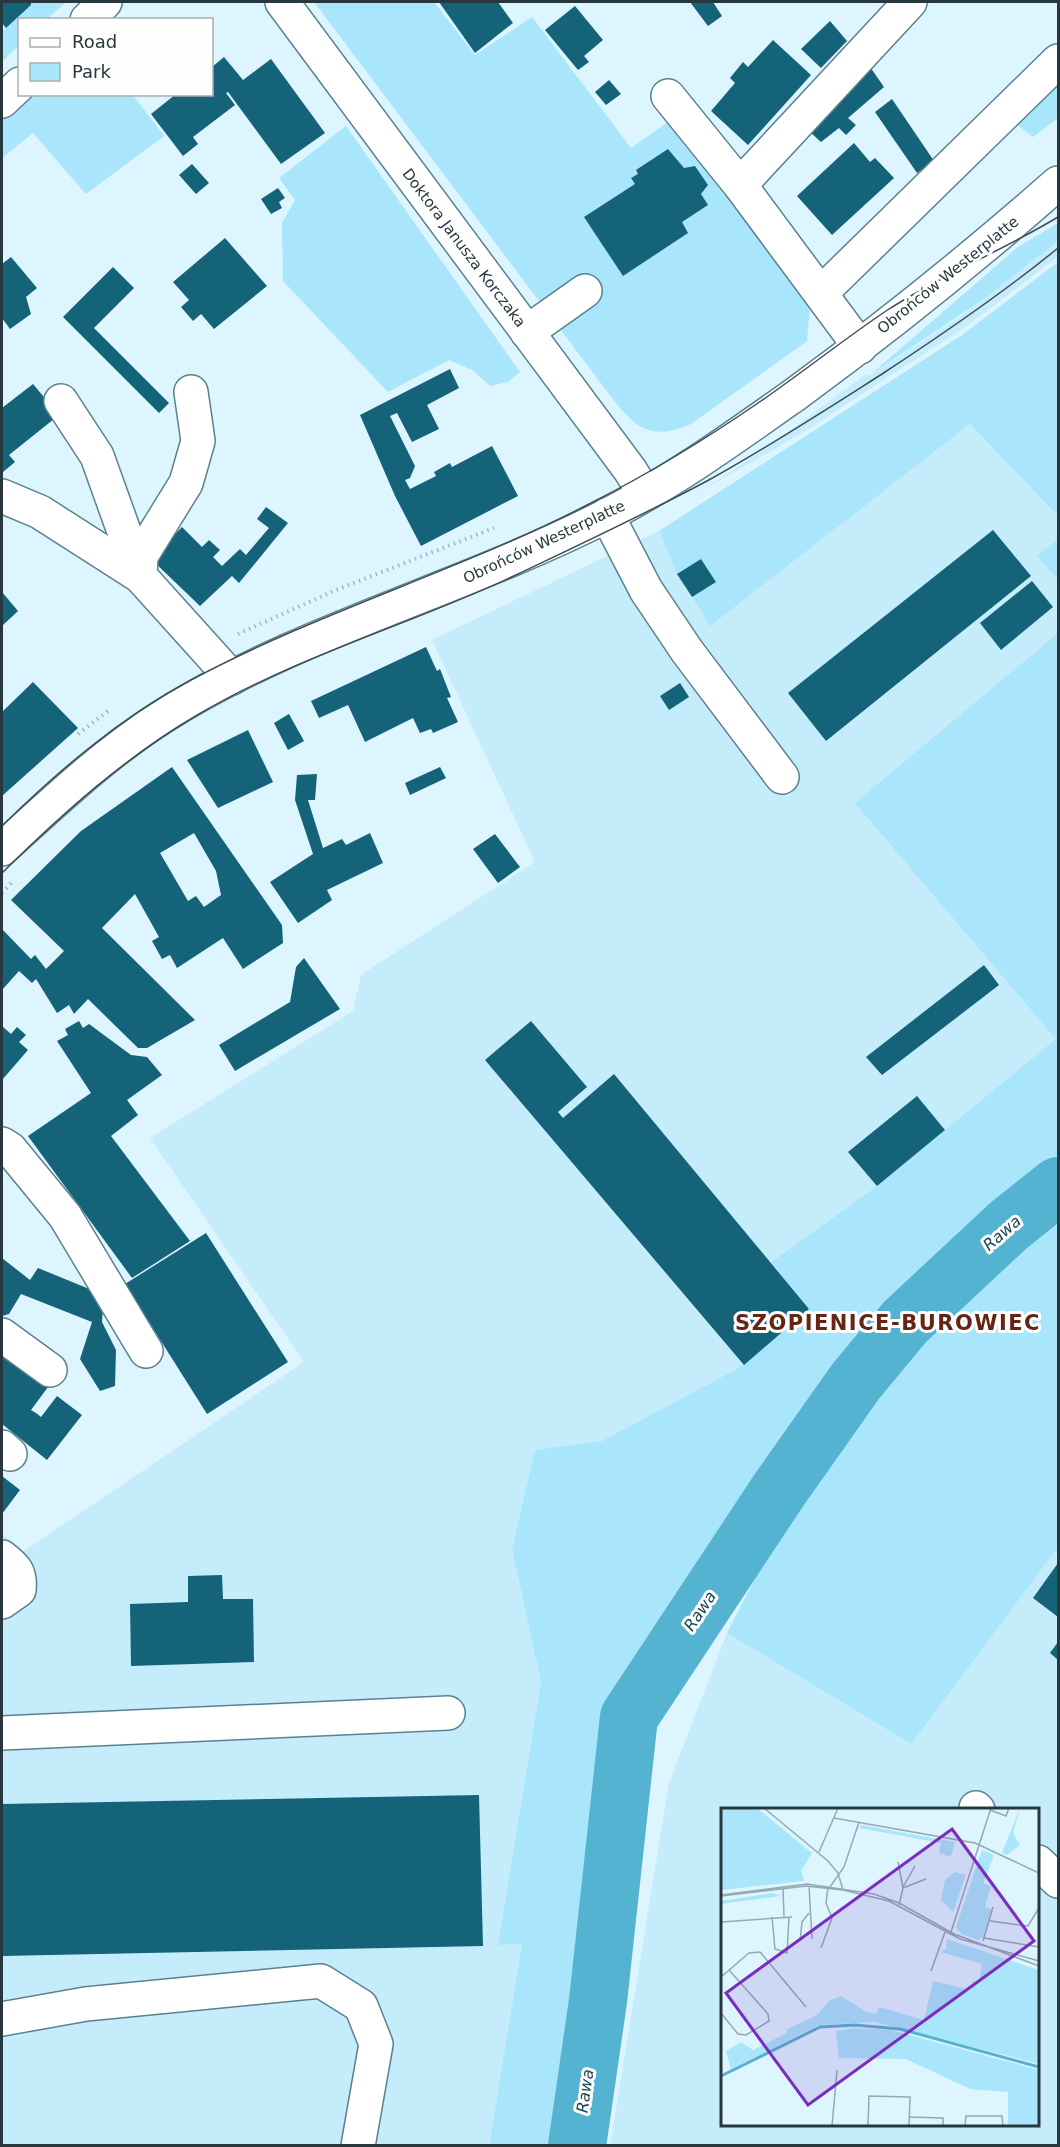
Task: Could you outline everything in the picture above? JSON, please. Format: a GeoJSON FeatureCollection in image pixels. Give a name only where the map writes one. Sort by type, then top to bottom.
{"type":"FeatureCollection","features":[{"type":"Feature","properties":{"kind":"street"},"geometry":{"type":"LineString","coordinates":[[89,18],[105,2]]}},
{"type":"Feature","properties":{"kind":"street","name":"Doktora Janusza Korczaka"},"geometry":{"type":"LineString","coordinates":[[282,2],[630,470],[645,495]]}},
{"type":"Feature","properties":{"kind":"street"},"geometry":{"type":"LineString","coordinates":[[740,185],[910,2]]}},
{"type":"Feature","properties":{"kind":"street"},"geometry":{"type":"LineString","coordinates":[[821,293],[1059,61]]}},
{"type":"Feature","properties":{"kind":"street"},"geometry":{"type":"LineString","coordinates":[[2,101],[18,86]]}},
{"type":"Feature","properties":{"kind":"street"},"geometry":{"type":"LineString","coordinates":[[668,96],[740,185],[860,347]]}},
{"type":"Feature","properties":{"kind":"street","name":"Obrońców Westerplatte"},"geometry":{"type":"LineString","coordinates":[[11,862],[85,772],[163,717],[232,678],[305,644],[476,574],[607,515],[645,495],[719,449],[860,347],[958,270],[1059,183]]}},
{"type":"Feature","properties":{"kind":"street"},"geometry":{"type":"LineString","coordinates":[[527,332],[585,291]]}},
{"type":"Feature","properties":{"kind":"street"},"geometry":{"type":"LineString","coordinates":[[140,576],[141,556],[186,483],[198,441],[191,393]]}},
{"type":"Feature","properties":{"kind":"street"},"geometry":{"type":"LineString","coordinates":[[61,401],[97,456],[140,576]]}},
{"type":"Feature","properties":{"kind":"street"},"geometry":{"type":"LineString","coordinates":[[2,496],[40,512],[140,576],[232,678]]}},
{"type":"Feature","properties":{"kind":"street"},"geometry":{"type":"LineString","coordinates":[[607,515],[646,590],[687,651],[782,777]]}},
{"type":"Feature","properties":{"kind":"street"},"geometry":{"type":"LineString","coordinates":[[2,1144],[10,1149],[65,1216],[146,1351]]}},
{"type":"Feature","properties":{"kind":"street"},"geometry":{"type":"LineString","coordinates":[[2,1335],[50,1370]]}},
{"type":"Feature","properties":{"kind":"street"},"geometry":{"type":"LineString","coordinates":[[2,1557],[16,1568],[20,1578],[19,1590],[2,1602]]}},
{"type":"Feature","properties":{"kind":"street"},"geometry":{"type":"LineString","coordinates":[[2,1733],[448,1713]]}},
{"type":"Feature","properties":{"kind":"street"},"geometry":{"type":"LineString","coordinates":[[1039,1863],[1059,1881]]}},
{"type":"Feature","properties":{"kind":"street"},"geometry":{"type":"LineString","coordinates":[[2,2019],[86,2004],[321,1981],[361,2006],[376,2044],[358,2145]]}},
{"type":"Feature","properties":{"kind":"path"},"geometry":{"type":"LineString","coordinates":[[209,652],[247,628],[500,525]]}},
{"type":"Feature","properties":{"kind":"path"},"geometry":{"type":"LineString","coordinates":[[71,741],[111,708]]}},
{"type":"Feature","properties":{"kind":"path"},"geometry":{"type":"LineString","coordinates":[[2,893],[11,862]]}},
{"type":"Feature","properties":{"kind":"shaded area"},"geometry":{"type":"Polygon","coordinates":[[[1058,241],[1058,257],[967,326],[799,435],[694,495],[765,449],[865,375],[871,375],[959,317],[1058,241]]]}},
{"type":"Feature","properties":{"kind":"shaded area"},"geometry":{"type":"Polygon","coordinates":[[[970,424],[1058,516],[1058,539],[1038,556],[1058,580],[1058,633],[856,803],[1057,1039],[877,1186],[772,1261],[809,1309],[744,1365],[602,1441],[535,1450],[512,1549],[541,1682],[498,1945],[522,1944],[489,2145],[2,2145],[2,1534],[24,1551],[304,1362],[150,1138],[353,1011],[361,975],[535,862],[432,640],[659,531],[677,574],[710,625],[970,424]]]}},
{"type":"Feature","properties":{"kind":"shaded area"},"geometry":{"type":"Polygon","coordinates":[[[1058,1547],[1058,2145],[610,2146],[669,1783],[727,1633],[911,1744],[1058,1547]]]}},
{"type":"Feature","properties":{"kind":"green space"},"geometry":{"type":"Polygon","coordinates":[[[31,2],[66,2],[48,18],[18,18],[18,46],[2,62],[2,32],[31,5],[31,2]]]}},
{"type":"Feature","properties":{"kind":"green space"},"geometry":{"type":"Polygon","coordinates":[[[314,2],[434,2],[475,55],[532,17],[631,148],[678,115],[811,295],[807,341],[691,424],[677,429],[655,431],[637,424],[612,398],[314,2]]]}},
{"type":"Feature","properties":{"kind":"green space"},"geometry":{"type":"Polygon","coordinates":[[[1058,74],[1058,118],[1033,137],[1013,121],[1058,74]]]}},
{"type":"Feature","properties":{"kind":"green space"},"geometry":{"type":"Polygon","coordinates":[[[19,96],[134,96],[164,136],[86,194],[33,133],[2,158],[2,113],[19,96]]]}},
{"type":"Feature","properties":{"kind":"green space"},"geometry":{"type":"Polygon","coordinates":[[[346,126],[520,372],[508,382],[490,386],[472,370],[449,360],[388,392],[283,281],[282,223],[295,200],[279,178],[346,126]]]}},
{"type":"Feature","properties":{"kind":"green space"},"geometry":{"type":"Polygon","coordinates":[[[1058,223],[1058,241],[985,298],[870,375],[1018,247],[1058,223]]]}},
{"type":"Feature","properties":{"kind":"green space"},"geometry":{"type":"Polygon","coordinates":[[[1058,262],[1058,516],[970,424],[710,626],[692,597],[716,581],[701,559],[677,574],[659,531],[962,335],[1058,262]]]}},
{"type":"Feature","properties":{"kind":"green space"},"geometry":{"type":"Polygon","coordinates":[[[1058,539],[1058,580],[1037,556],[1058,539]]]}},
{"type":"Feature","properties":{"kind":"green space"},"geometry":{"type":"Polygon","coordinates":[[[1058,633],[1058,1160],[885,1301],[846,1351],[614,1709],[557,2145],[489,2146],[522,1944],[498,1945],[541,1682],[512,1549],[535,1450],[602,1441],[744,1365],[809,1309],[771,1262],[877,1186],[1056,1039],[855,803],[1058,633]]]}},
{"type":"Feature","properties":{"kind":"green space"},"geometry":{"type":"Polygon","coordinates":[[[1058,1217],[1058,1547],[911,1744],[727,1633],[792,1506],[898,1359],[970,1287],[1058,1217]]]}},
{"type":"Feature","properties":{"kind":"building"},"geometry":{"type":"Polygon","coordinates":[[[2,2],[31,2],[31,5],[6,28],[2,23],[2,2]]]}},
{"type":"Feature","properties":{"kind":"building"},"geometry":{"type":"Polygon","coordinates":[[[439,2],[498,2],[513,23],[475,53],[439,2]]]}},
{"type":"Feature","properties":{"kind":"building"},"geometry":{"type":"Polygon","coordinates":[[[690,2],[713,2],[722,16],[708,26],[690,2]]]}},
{"type":"Feature","properties":{"kind":"building"},"geometry":{"type":"Polygon","coordinates":[[[575,6],[603,40],[584,56],[589,62],[578,70],[545,30],[575,6]]]}},
{"type":"Feature","properties":{"kind":"building"},"geometry":{"type":"Polygon","coordinates":[[[830,21],[847,41],[821,68],[801,49],[830,21]]]}},
{"type":"Feature","properties":{"kind":"building"},"geometry":{"type":"Polygon","coordinates":[[[773,40],[811,75],[748,145],[711,111],[735,83],[730,78],[743,62],[748,67],[773,40]]]}},
{"type":"Feature","properties":{"kind":"building"},"geometry":{"type":"Polygon","coordinates":[[[224,57],[243,80],[271,59],[325,133],[281,164],[228,92],[226,93],[235,105],[193,137],[198,144],[183,156],[151,114],[174,96],[213,96],[213,66],[224,57]]]}},
{"type":"Feature","properties":{"kind":"building"},"geometry":{"type":"Polygon","coordinates":[[[868,64],[884,87],[848,118],[856,125],[846,135],[839,128],[821,142],[810,132],[868,64]]]}},
{"type":"Feature","properties":{"kind":"building"},"geometry":{"type":"Polygon","coordinates":[[[609,80],[621,94],[606,105],[595,92],[609,80]]]}},
{"type":"Feature","properties":{"kind":"building"},"geometry":{"type":"Polygon","coordinates":[[[892,99],[934,161],[917,173],[875,112],[892,99]]]}},
{"type":"Feature","properties":{"kind":"building"},"geometry":{"type":"Polygon","coordinates":[[[854,143],[870,162],[875,158],[894,178],[832,235],[797,196],[854,143]]]}},
{"type":"Feature","properties":{"kind":"building"},"geometry":{"type":"Polygon","coordinates":[[[668,149],[684,168],[695,166],[708,185],[701,194],[708,205],[682,222],[688,233],[623,276],[584,217],[635,184],[631,178],[638,174],[636,170],[668,149]]]}},
{"type":"Feature","properties":{"kind":"building"},"geometry":{"type":"Polygon","coordinates":[[[192,164],[209,183],[196,194],[179,175],[192,164]]]}},
{"type":"Feature","properties":{"kind":"building"},"geometry":{"type":"Polygon","coordinates":[[[278,188],[285,198],[279,202],[282,208],[271,214],[261,199],[278,188]]]}},
{"type":"Feature","properties":{"kind":"building"},"geometry":{"type":"Polygon","coordinates":[[[225,238],[267,286],[214,329],[201,314],[193,321],[181,307],[189,300],[173,282],[225,238]]]}},
{"type":"Feature","properties":{"kind":"building"},"geometry":{"type":"Polygon","coordinates":[[[11,257],[37,288],[26,297],[31,314],[10,329],[2,318],[2,264],[11,257]]]}},
{"type":"Feature","properties":{"kind":"building"},"geometry":{"type":"Polygon","coordinates":[[[113,267],[134,288],[94,328],[169,403],[159,413],[63,317],[113,267]]]}},
{"type":"Feature","properties":{"kind":"building"},"geometry":{"type":"Polygon","coordinates":[[[450,369],[459,388],[427,405],[439,429],[412,442],[397,413],[390,416],[415,466],[410,478],[405,480],[410,489],[436,476],[434,472],[450,463],[452,467],[492,446],[518,496],[421,546],[395,496],[360,415],[450,369]]]}},
{"type":"Feature","properties":{"kind":"building"},"geometry":{"type":"Polygon","coordinates":[[[33,384],[59,415],[9,455],[15,462],[3,472],[2,408],[33,384]]]}},
{"type":"Feature","properties":{"kind":"building"},"geometry":{"type":"Polygon","coordinates":[[[266,507],[288,523],[239,583],[232,576],[200,606],[151,559],[182,527],[202,547],[209,540],[220,550],[213,557],[222,566],[240,549],[246,555],[269,528],[257,519],[266,507]]]}},
{"type":"Feature","properties":{"kind":"building"},"geometry":{"type":"Polygon","coordinates":[[[993,530],[1031,576],[826,741],[788,693],[993,530]]]}},
{"type":"Feature","properties":{"kind":"building"},"geometry":{"type":"Polygon","coordinates":[[[701,559],[716,582],[692,597],[677,574],[701,559]]]}},
{"type":"Feature","properties":{"kind":"building"},"geometry":{"type":"Polygon","coordinates":[[[1032,581],[1053,607],[1001,650],[980,623],[1032,581]]]}},
{"type":"Feature","properties":{"kind":"building"},"geometry":{"type":"Polygon","coordinates":[[[2,592],[18,611],[2,626],[2,592]]]}},
{"type":"Feature","properties":{"kind":"building"},"geometry":{"type":"Polygon","coordinates":[[[426,647],[437,671],[440,669],[451,697],[447,698],[458,722],[433,733],[431,729],[420,733],[413,718],[365,742],[348,705],[319,718],[311,701],[426,647]]]}},
{"type":"Feature","properties":{"kind":"building"},"geometry":{"type":"Polygon","coordinates":[[[33,682],[78,728],[2,796],[2,712],[33,682]]]}},
{"type":"Feature","properties":{"kind":"building"},"geometry":{"type":"Polygon","coordinates":[[[680,683],[689,697],[669,710],[660,696],[680,683]]]}},
{"type":"Feature","properties":{"kind":"building"},"geometry":{"type":"Polygon","coordinates":[[[289,714],[304,741],[288,750],[274,723],[289,714]]]}},
{"type":"Feature","properties":{"kind":"building"},"geometry":{"type":"Polygon","coordinates":[[[248,730],[273,782],[218,808],[187,760],[248,730]]]}},
{"type":"Feature","properties":{"kind":"building"},"geometry":{"type":"Polygon","coordinates":[[[172,767],[282,925],[283,943],[243,969],[223,938],[177,968],[170,955],[162,959],[152,941],[159,937],[135,894],[102,928],[195,1020],[147,1048],[138,1048],[88,999],[74,1014],[69,1005],[57,1013],[36,979],[32,983],[19,971],[2,990],[2,929],[31,959],[35,955],[46,969],[64,951],[11,900],[81,831],[172,767]],[[194,833],[160,853],[188,901],[196,896],[204,907],[221,895],[216,871],[194,833]]]}},
{"type":"Feature","properties":{"kind":"building"},"geometry":{"type":"Polygon","coordinates":[[[440,767],[446,778],[410,795],[405,783],[440,767]]]}},
{"type":"Feature","properties":{"kind":"building"},"geometry":{"type":"Polygon","coordinates":[[[317,774],[315,800],[308,800],[323,848],[342,839],[346,845],[370,833],[383,863],[327,890],[332,900],[298,923],[270,882],[313,854],[295,800],[297,775],[317,774]]]}},
{"type":"Feature","properties":{"kind":"building"},"geometry":{"type":"Polygon","coordinates":[[[495,834],[520,867],[498,883],[473,849],[495,834]]]}},
{"type":"Feature","properties":{"kind":"building"},"geometry":{"type":"Polygon","coordinates":[[[304,958],[340,1009],[235,1071],[219,1045],[290,1002],[296,967],[304,958]]]}},
{"type":"Feature","properties":{"kind":"building"},"geometry":{"type":"Polygon","coordinates":[[[984,965],[999,985],[882,1075],[866,1057],[984,965]]]}},
{"type":"Feature","properties":{"kind":"building"},"geometry":{"type":"Polygon","coordinates":[[[79,1021],[83,1028],[89,1024],[131,1055],[147,1057],[162,1075],[127,1100],[138,1115],[111,1136],[190,1241],[132,1278],[28,1136],[91,1093],[57,1041],[68,1035],[65,1029],[79,1021]]]}},
{"type":"Feature","properties":{"kind":"building"},"geometry":{"type":"Polygon","coordinates":[[[531,1021],[587,1087],[558,1112],[563,1118],[614,1074],[809,1309],[744,1365],[485,1060],[531,1021]]]}},
{"type":"Feature","properties":{"kind":"building"},"geometry":{"type":"Polygon","coordinates":[[[2,1026],[11,1034],[17,1027],[26,1035],[19,1042],[28,1050],[2,1080],[2,1026]]]}},
{"type":"Feature","properties":{"kind":"building"},"geometry":{"type":"Polygon","coordinates":[[[917,1096],[945,1130],[877,1186],[848,1152],[917,1096]]]}},
{"type":"Feature","properties":{"kind":"building"},"geometry":{"type":"Polygon","coordinates":[[[206,1233],[288,1362],[207,1414],[125,1284],[206,1233]]]}},
{"type":"Feature","properties":{"kind":"building"},"geometry":{"type":"Polygon","coordinates":[[[2,1258],[30,1280],[38,1268],[104,1295],[102,1322],[116,1350],[115,1386],[100,1391],[80,1359],[92,1322],[21,1294],[9,1314],[2,1316],[2,1258]]]}},
{"type":"Feature","properties":{"kind":"building"},"geometry":{"type":"Polygon","coordinates":[[[2,1354],[48,1387],[31,1410],[41,1417],[57,1396],[82,1415],[47,1460],[2,1424],[2,1354]]]}},
{"type":"Feature","properties":{"kind":"building"},"geometry":{"type":"Polygon","coordinates":[[[2,1476],[20,1490],[2,1514],[2,1476]]]}},
{"type":"Feature","properties":{"kind":"building"},"geometry":{"type":"Polygon","coordinates":[[[1058,1563],[1058,1617],[1033,1598],[1058,1563]]]}},
{"type":"Feature","properties":{"kind":"building"},"geometry":{"type":"Polygon","coordinates":[[[222,1575],[223,1599],[253,1599],[254,1662],[131,1666],[130,1604],[188,1602],[188,1576],[222,1575]]]}},
{"type":"Feature","properties":{"kind":"building"},"geometry":{"type":"Polygon","coordinates":[[[1058,1642],[1058,1660],[1050,1653],[1058,1642]]]}},
{"type":"Feature","properties":{"kind":"building"},"geometry":{"type":"Polygon","coordinates":[[[479,1795],[483,1946],[2,1956],[2,1804],[479,1795]]]}},
{"type":"Feature","properties":{"kind":"waterway","name":"Rawa"},"geometry":{"type":"LineString","coordinates":[[577,2146],[598,2001],[629,1717],[779,1490],[856,1381],[905,1322],[1008,1226],[1058,1186]]}},
{"type":"Feature","properties":{"kind":"tram line"},"geometry":{"type":"LineString","coordinates":[[2,826],[91,746],[140,711],[191,680],[240,655],[340,611],[542,527],[613,492],[678,455],[740,415],[907,298],[1058,217]]}},
{"type":"Feature","properties":{"kind":"tram line"},"geometry":{"type":"LineString","coordinates":[[2,873],[48,829],[120,767],[199,714],[276,674],[518,574],[707,481],[752,456],[905,359],[994,298],[1058,248]]}},
{"type":"Feature","properties":{"kind":"district","name":"SZOPIENICE-BUROWIEC"},"geometry":{"type":"Point","coordinates":[888,1323]}}]}
